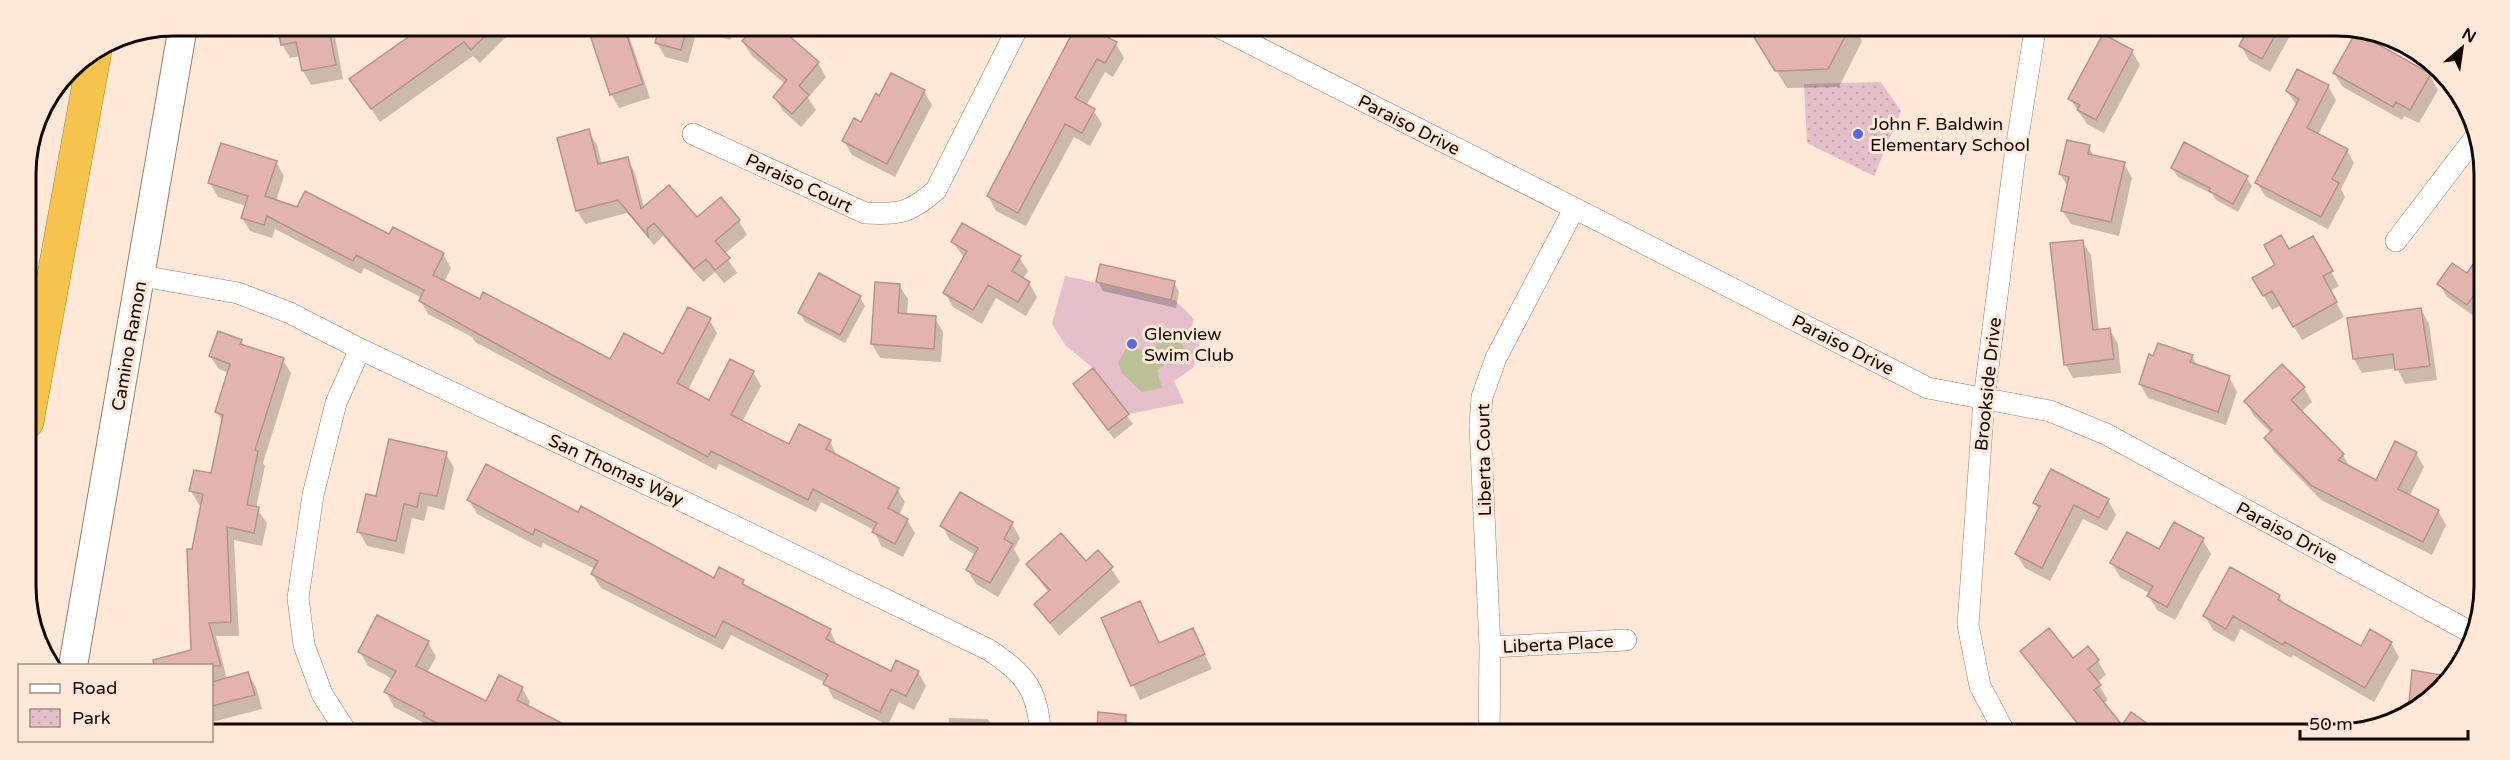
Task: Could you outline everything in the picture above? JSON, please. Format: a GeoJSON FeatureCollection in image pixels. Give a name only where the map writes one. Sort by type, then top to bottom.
{"type":"FeatureCollection","features":[{"type":"Feature","properties":{"kind":"highway"},"geometry":{"type":"LineString","coordinates":[[36,373],[93,62]]}},
{"type":"Feature","properties":{"kind":"street","name":"Camino Ramon"},"geometry":{"type":"LineString","coordinates":[[73,664],[181,36]]}},
{"type":"Feature","properties":{"kind":"street","name":"Paraiso Court"},"geometry":{"type":"LineString","coordinates":[[693,134],[865,213],[892,214],[915,208],[936,190],[1013,36]]}},
{"type":"Feature","properties":{"kind":"street","name":"Paraiso Drive"},"geometry":{"type":"LineString","coordinates":[[1236,36],[1928,388],[2050,411],[2106,434],[2467,630]]}},
{"type":"Feature","properties":{"kind":"street","name":"Brookside Drive"},"geometry":{"type":"LineString","coordinates":[[2000,724],[1980,686],[1968,625],[1984,399],[2015,155],[2034,36]]}},
{"type":"Feature","properties":{"kind":"street"},"geometry":{"type":"LineString","coordinates":[[2396,241],[2470,144]]}},
{"type":"Feature","properties":{"kind":"street","name":"Liberta Court"},"geometry":{"type":"LineString","coordinates":[[1489,724],[1490,647],[1480,425],[1482,397],[1496,358],[1574,209]]}},
{"type":"Feature","properties":{"kind":"street","name":"San Thomas Way"},"geometry":{"type":"LineString","coordinates":[[141,276],[238,293],[290,313],[360,349],[702,510],[989,650],[1015,667],[1031,687],[1040,724]]}},
{"type":"Feature","properties":{"kind":"street"},"geometry":{"type":"LineString","coordinates":[[341,724],[322,694],[304,645],[298,598],[313,495],[333,414],[360,349]]}},
{"type":"Feature","properties":{"kind":"street","name":"Liberta Place"},"geometry":{"type":"LineString","coordinates":[[1490,647],[1626,640]]}},
{"type":"Feature","properties":{"kind":"green space"},"geometry":{"type":"Polygon","coordinates":[[[1881,82],[1901,111],[1874,176],[1807,143],[1804,84],[1881,82]]]}},
{"type":"Feature","properties":{"kind":"green space","name":"Glenview Swim Club"},"geometry":{"type":"Polygon","coordinates":[[[1065,276],[1175,300],[1194,319],[1191,330],[1200,342],[1193,368],[1174,381],[1184,403],[1129,414],[1093,368],[1066,346],[1052,324],[1065,276]]]}},
{"type":"Feature","properties":{"kind":"shaded area"},"geometry":{"type":"Polygon","coordinates":[[[1172,332],[1186,349],[1157,370],[1162,388],[1142,392],[1122,373],[1118,363],[1129,343],[1146,353],[1172,332]]]}},
{"type":"Feature","properties":{"kind":"building"},"geometry":{"type":"Polygon","coordinates":[[[279,36],[330,36],[336,65],[302,71],[296,42],[281,45],[279,36]]]}},
{"type":"Feature","properties":{"kind":"building"},"geometry":{"type":"Polygon","coordinates":[[[410,36],[485,36],[471,50],[464,42],[371,109],[349,79],[410,36]]]}},
{"type":"Feature","properties":{"kind":"building"},"geometry":{"type":"Polygon","coordinates":[[[590,36],[627,36],[643,84],[610,95],[590,36]]]}},
{"type":"Feature","properties":{"kind":"building"},"geometry":{"type":"Polygon","coordinates":[[[657,36],[685,36],[681,50],[655,43],[657,36]]]}},
{"type":"Feature","properties":{"kind":"building"},"geometry":{"type":"Polygon","coordinates":[[[746,36],[789,36],[819,62],[799,86],[809,95],[792,114],[773,97],[787,80],[742,41],[746,36]]]}},
{"type":"Feature","properties":{"kind":"building"},"geometry":{"type":"Polygon","coordinates":[[[1071,36],[1105,36],[1117,42],[1105,63],[1097,59],[1075,98],[1095,109],[1082,133],[1065,124],[1018,213],[987,196],[1071,36]]]}},
{"type":"Feature","properties":{"kind":"building"},"geometry":{"type":"Polygon","coordinates":[[[1753,36],[1845,36],[1828,69],[1775,71],[1753,36]]]}},
{"type":"Feature","properties":{"kind":"building"},"geometry":{"type":"Polygon","coordinates":[[[2102,36],[2107,36],[2133,50],[2096,120],[2077,110],[2080,105],[2068,99],[2102,36]]]}},
{"type":"Feature","properties":{"kind":"building"},"geometry":{"type":"Polygon","coordinates":[[[2245,36],[2275,36],[2262,59],[2239,46],[2245,36]]]}},
{"type":"Feature","properties":{"kind":"building"},"geometry":{"type":"Polygon","coordinates":[[[2353,37],[2372,41],[2431,74],[2410,110],[2396,102],[2393,107],[2333,73],[2353,37]]]}},
{"type":"Feature","properties":{"kind":"building"},"geometry":{"type":"Polygon","coordinates":[[[2297,69],[2329,85],[2307,128],[2348,149],[2332,179],[2339,183],[2321,217],[2255,183],[2299,99],[2286,91],[2297,69]]]}},
{"type":"Feature","properties":{"kind":"building"},"geometry":{"type":"Polygon","coordinates":[[[891,73],[925,90],[887,164],[842,141],[854,118],[861,122],[876,93],[879,96],[891,73]]]}},
{"type":"Feature","properties":{"kind":"building"},"geometry":{"type":"Polygon","coordinates":[[[589,129],[598,164],[628,157],[641,209],[669,185],[697,217],[721,197],[740,220],[715,241],[730,258],[715,270],[706,259],[694,269],[654,223],[647,229],[648,236],[618,200],[576,211],[557,138],[589,129]]]}},
{"type":"Feature","properties":{"kind":"building"},"geometry":{"type":"Polygon","coordinates":[[[2067,140],[2090,145],[2088,154],[2125,162],[2111,222],[2061,211],[2069,177],[2059,174],[2067,140]]]}},
{"type":"Feature","properties":{"kind":"building"},"geometry":{"type":"Polygon","coordinates":[[[2184,142],[2248,176],[2233,204],[2209,191],[2210,188],[2171,168],[2184,142]]]}},
{"type":"Feature","properties":{"kind":"building"},"geometry":{"type":"Polygon","coordinates":[[[221,143],[277,161],[265,196],[297,207],[305,191],[389,234],[393,227],[444,253],[433,275],[480,299],[483,292],[610,359],[624,333],[663,354],[688,307],[711,318],[677,383],[709,400],[730,359],[754,371],[731,415],[789,444],[799,424],[831,440],[826,449],[899,488],[888,508],[908,519],[895,544],[872,532],[877,523],[813,489],[808,500],[711,451],[708,457],[556,377],[419,301],[424,290],[356,255],[353,261],[267,216],[264,225],[241,218],[248,196],[208,183],[221,143]]]}},
{"type":"Feature","properties":{"kind":"building"},"geometry":{"type":"Polygon","coordinates":[[[962,223],[1021,256],[1012,271],[1030,282],[1018,302],[988,285],[973,310],[943,293],[967,251],[951,242],[962,223]]]}},
{"type":"Feature","properties":{"kind":"building"},"geometry":{"type":"Polygon","coordinates":[[[2281,235],[2289,249],[2313,236],[2333,271],[2323,276],[2337,302],[2293,327],[2272,291],[2263,296],[2252,278],[2275,265],[2264,245],[2281,235]]]}},
{"type":"Feature","properties":{"kind":"building"},"geometry":{"type":"Polygon","coordinates":[[[2083,240],[2093,330],[2110,328],[2114,359],[2064,365],[2050,243],[2083,240]]]}},
{"type":"Feature","properties":{"kind":"building"},"geometry":{"type":"Polygon","coordinates":[[[2452,263],[2467,273],[2474,263],[2474,295],[2467,305],[2437,284],[2452,263]]]}},
{"type":"Feature","properties":{"kind":"building"},"geometry":{"type":"Polygon","coordinates":[[[1100,264],[1175,281],[1171,300],[1096,282],[1100,264]]]}},
{"type":"Feature","properties":{"kind":"building"},"geometry":{"type":"Polygon","coordinates":[[[819,273],[861,296],[840,335],[798,313],[819,273]]]}},
{"type":"Feature","properties":{"kind":"building"},"geometry":{"type":"Polygon","coordinates":[[[875,282],[900,284],[898,313],[936,316],[934,349],[871,344],[875,282]]]}},
{"type":"Feature","properties":{"kind":"building"},"geometry":{"type":"Polygon","coordinates":[[[2421,308],[2430,366],[2395,370],[2393,354],[2353,359],[2347,318],[2421,308]]]}},
{"type":"Feature","properties":{"kind":"building"},"geometry":{"type":"Polygon","coordinates":[[[218,331],[242,340],[240,344],[284,358],[255,450],[258,451],[247,505],[259,507],[254,533],[227,527],[231,622],[209,623],[221,666],[154,664],[153,660],[191,650],[187,549],[192,549],[203,494],[189,491],[194,470],[211,473],[223,415],[215,412],[230,364],[209,356],[218,331]]]}},
{"type":"Feature","properties":{"kind":"building"},"geometry":{"type":"Polygon","coordinates":[[[2158,343],[2193,355],[2190,362],[2230,376],[2218,412],[2139,384],[2149,354],[2153,356],[2158,343]]]}},
{"type":"Feature","properties":{"kind":"building"},"geometry":{"type":"Polygon","coordinates":[[[2282,364],[2305,387],[2291,400],[2344,454],[2338,460],[2376,480],[2395,441],[2417,452],[2398,489],[2439,510],[2423,542],[2312,486],[2264,438],[2272,430],[2244,401],[2282,364]]]}},
{"type":"Feature","properties":{"kind":"building"},"geometry":{"type":"Polygon","coordinates":[[[1093,368],[1129,414],[1108,430],[1073,384],[1093,368]]]}},
{"type":"Feature","properties":{"kind":"building"},"geometry":{"type":"Polygon","coordinates":[[[389,439],[447,452],[437,496],[420,493],[417,507],[404,504],[396,541],[357,532],[366,494],[376,496],[389,439]]]}},
{"type":"Feature","properties":{"kind":"building"},"geometry":{"type":"Polygon","coordinates":[[[486,464],[578,512],[581,506],[714,578],[719,567],[744,580],[742,584],[831,629],[826,639],[891,671],[896,660],[919,671],[906,696],[891,689],[880,712],[823,684],[828,675],[723,621],[715,637],[591,574],[598,561],[535,529],[533,535],[467,500],[486,464]]]}},
{"type":"Feature","properties":{"kind":"building"},"geometry":{"type":"Polygon","coordinates":[[[2051,469],[2109,499],[2099,518],[2074,505],[2042,568],[2015,554],[2040,506],[2033,503],[2051,469]]]}},
{"type":"Feature","properties":{"kind":"building"},"geometry":{"type":"Polygon","coordinates":[[[960,492],[1013,522],[1004,539],[1013,544],[990,583],[966,570],[978,548],[940,526],[960,492]]]}},
{"type":"Feature","properties":{"kind":"building"},"geometry":{"type":"Polygon","coordinates":[[[2174,522],[2204,538],[2167,607],[2147,596],[2153,586],[2110,563],[2127,532],[2159,549],[2174,522]]]}},
{"type":"Feature","properties":{"kind":"building"},"geometry":{"type":"Polygon","coordinates":[[[1061,533],[1086,561],[1098,550],[1113,567],[1050,623],[1034,604],[1050,590],[1026,564],[1061,533]]]}},
{"type":"Feature","properties":{"kind":"building"},"geometry":{"type":"Polygon","coordinates":[[[2230,567],[2280,595],[2278,600],[2361,646],[2370,629],[2392,642],[2365,688],[2285,642],[2283,645],[2233,616],[2226,629],[2203,616],[2230,567]]]}},
{"type":"Feature","properties":{"kind":"building"},"geometry":{"type":"Polygon","coordinates":[[[1140,601],[1159,643],[1193,628],[1205,654],[1131,686],[1101,618],[1140,601]]]}},
{"type":"Feature","properties":{"kind":"building"},"geometry":{"type":"Polygon","coordinates":[[[377,615],[429,641],[416,666],[486,701],[499,675],[523,687],[517,700],[563,724],[439,724],[423,716],[425,713],[384,692],[396,671],[358,652],[377,615]]]}},
{"type":"Feature","properties":{"kind":"building"},"geometry":{"type":"Polygon","coordinates":[[[2049,628],[2073,658],[2088,646],[2099,660],[2088,669],[2101,685],[2094,690],[2121,724],[2078,724],[2020,651],[2049,628]]]}},
{"type":"Feature","properties":{"kind":"building"},"geometry":{"type":"Polygon","coordinates":[[[2412,670],[2442,675],[2427,690],[2409,703],[2412,670]]]}},
{"type":"Feature","properties":{"kind":"building"},"geometry":{"type":"Polygon","coordinates":[[[248,672],[255,695],[213,706],[213,682],[248,672]]]}},
{"type":"Feature","properties":{"kind":"building"},"geometry":{"type":"Polygon","coordinates":[[[1098,712],[1126,715],[1125,724],[1097,724],[1098,712]]]}},
{"type":"Feature","properties":{"kind":"building"},"geometry":{"type":"Polygon","coordinates":[[[2131,712],[2148,724],[2123,724],[2131,712]]]}},
{"type":"Feature","properties":{"kind":"place","name":"John F. Baldwin Elementary School"},"geometry":{"type":"Point","coordinates":[1858,134]}},
{"type":"Feature","properties":{"kind":"place","name":"Glenview Swim Club"},"geometry":{"type":"Point","coordinates":[1132,344]}}]}
